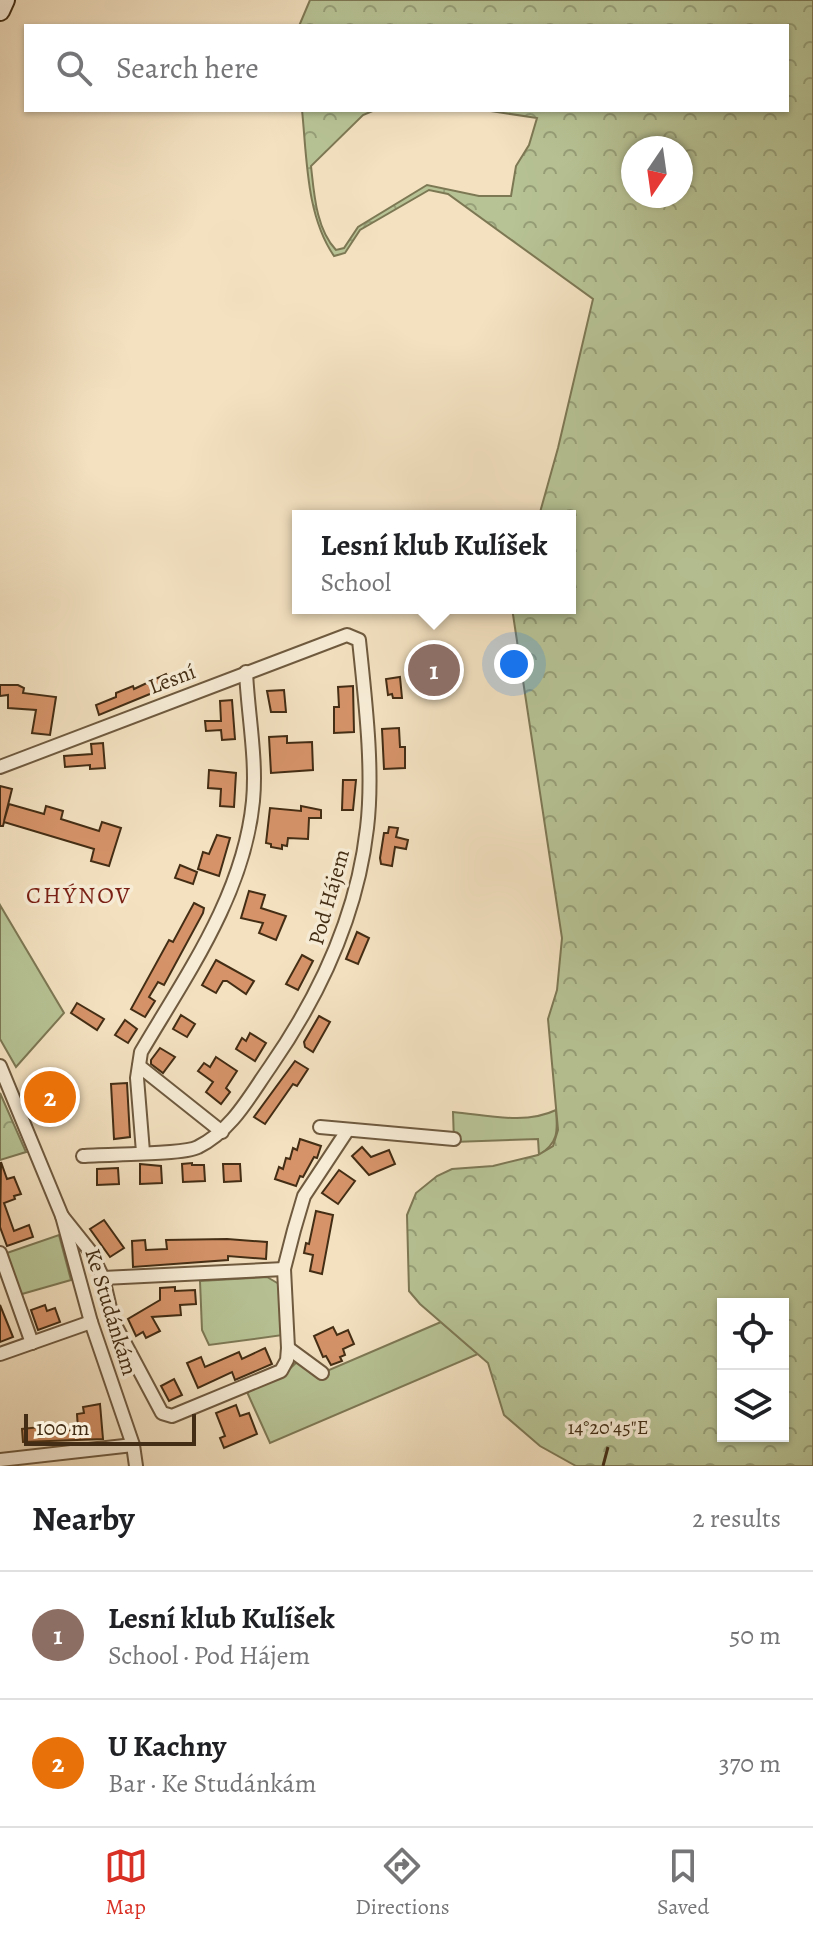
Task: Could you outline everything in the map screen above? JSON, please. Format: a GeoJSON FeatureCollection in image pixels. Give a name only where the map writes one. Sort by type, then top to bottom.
{"type":"FeatureCollection","features":[{"type":"Feature","properties":{"kind":"street"},"geometry":{"type":"LineString","coordinates":[[0,11],[5,0]]}},
{"type":"Feature","properties":{"kind":"street","name":"Lesní"},"geometry":{"type":"LineString","coordinates":[[0,767],[347,635],[359,640]]}},
{"type":"Feature","properties":{"kind":"street","name":"Pod Hájem"},"geometry":{"type":"LineString","coordinates":[[83,1156],[195,1149],[222,1132],[289,1040],[334,957],[349,915],[368,825],[368,730],[359,640]]}},
{"type":"Feature","properties":{"kind":"street"},"geometry":{"type":"LineString","coordinates":[[143,1152],[137,1078],[141,1052],[222,913],[247,837],[254,776],[246,672]]}},
{"type":"Feature","properties":{"kind":"street","name":"Ke Studánkám"},"geometry":{"type":"LineString","coordinates":[[0,1066],[62,1216],[91,1322],[133,1445],[136,1466]]}},
{"type":"Feature","properties":{"kind":"street"},"geometry":{"type":"LineString","coordinates":[[139,1066],[222,1132]]}},
{"type":"Feature","properties":{"kind":"street"},"geometry":{"type":"LineString","coordinates":[[320,1127],[454,1139]]}},
{"type":"Feature","properties":{"kind":"street"},"geometry":{"type":"LineString","coordinates":[[322,1373],[288,1348],[284,1269],[304,1196],[347,1131]]}},
{"type":"Feature","properties":{"kind":"street","name":"Ke Studánkám"},"geometry":{"type":"LineString","coordinates":[[62,1216],[90,1251],[103,1278],[113,1321],[162,1413],[172,1416],[281,1371],[287,1360],[288,1348]]}},
{"type":"Feature","properties":{"kind":"street"},"geometry":{"type":"LineString","coordinates":[[0,1253],[32,1343]]}},
{"type":"Feature","properties":{"kind":"street","name":"Ke Studánkám"},"geometry":{"type":"LineString","coordinates":[[103,1278],[284,1269]]}},
{"type":"Feature","properties":{"kind":"street"},"geometry":{"type":"LineString","coordinates":[[0,1354],[91,1322]]}},
{"type":"Feature","properties":{"kind":"street"},"geometry":{"type":"LineString","coordinates":[[0,1460],[133,1445]]}},
{"type":"Feature","properties":{"kind":"green space"},"geometry":{"type":"Polygon","coordinates":[[[310,0],[813,0],[813,1466],[576,1466],[540,1446],[504,1415],[488,1363],[409,1291],[407,1215],[416,1193],[437,1176],[452,1169],[493,1166],[538,1155],[553,1146],[558,1130],[548,1019],[557,990],[562,938],[513,614],[576,614],[576,510],[541,510],[593,299],[448,194],[429,190],[360,230],[345,253],[334,256],[318,223],[313,204],[302,112],[370,112],[363,115],[311,166],[320,221],[336,250],[344,248],[358,227],[427,185],[479,196],[511,196],[516,166],[529,145],[537,118],[497,112],[789,112],[789,24],[300,24],[310,0]]]}},
{"type":"Feature","properties":{"kind":"green space"},"geometry":{"type":"Polygon","coordinates":[[[0,905],[64,1013],[16,1067],[0,1039],[0,905]]]}},
{"type":"Feature","properties":{"kind":"green space"},"geometry":{"type":"Polygon","coordinates":[[[0,1093],[26,1152],[0,1160],[0,1093]]]}},
{"type":"Feature","properties":{"kind":"green space"},"geometry":{"type":"Polygon","coordinates":[[[556,1110],[555,1136],[550,1146],[539,1155],[538,1139],[454,1142],[453,1112],[519,1118],[556,1110]]]}},
{"type":"Feature","properties":{"kind":"green space"},"geometry":{"type":"Polygon","coordinates":[[[59,1235],[71,1280],[15,1296],[1,1255],[59,1235]]]}},
{"type":"Feature","properties":{"kind":"green space"},"geometry":{"type":"Polygon","coordinates":[[[267,1277],[279,1284],[283,1335],[209,1345],[202,1330],[200,1281],[267,1277]]]}},
{"type":"Feature","properties":{"kind":"green space"},"geometry":{"type":"Polygon","coordinates":[[[441,1322],[478,1354],[270,1443],[247,1392],[281,1377],[298,1361],[326,1375],[329,1370],[441,1322]]]}},
{"type":"Feature","properties":{"kind":"building"},"geometry":{"type":"Polygon","coordinates":[[[166,674],[170,683],[162,689],[99,715],[96,705],[116,697],[116,693],[133,686],[134,689],[166,674]]]}},
{"type":"Feature","properties":{"kind":"building"},"geometry":{"type":"Polygon","coordinates":[[[400,677],[402,698],[393,698],[392,694],[388,695],[386,679],[400,677]]]}},
{"type":"Feature","properties":{"kind":"building"},"geometry":{"type":"Polygon","coordinates":[[[0,685],[18,685],[24,688],[23,693],[56,697],[50,735],[32,733],[36,710],[8,708],[8,695],[0,696],[0,685]]]}},
{"type":"Feature","properties":{"kind":"building"},"geometry":{"type":"Polygon","coordinates":[[[353,686],[354,732],[334,733],[334,707],[339,707],[338,687],[353,686]]]}},
{"type":"Feature","properties":{"kind":"building"},"geometry":{"type":"Polygon","coordinates":[[[284,690],[286,712],[271,712],[267,691],[284,690]]]}},
{"type":"Feature","properties":{"kind":"building"},"geometry":{"type":"Polygon","coordinates":[[[232,700],[235,739],[222,740],[221,730],[206,731],[205,721],[221,721],[220,701],[232,700]]]}},
{"type":"Feature","properties":{"kind":"building"},"geometry":{"type":"Polygon","coordinates":[[[399,728],[400,747],[405,747],[405,768],[384,769],[382,729],[399,728]]]}},
{"type":"Feature","properties":{"kind":"building"},"geometry":{"type":"Polygon","coordinates":[[[287,736],[287,743],[312,742],[313,770],[271,773],[269,737],[287,736]]]}},
{"type":"Feature","properties":{"kind":"building"},"geometry":{"type":"Polygon","coordinates":[[[103,743],[105,768],[90,769],[90,765],[65,767],[64,756],[92,754],[91,744],[103,743]]]}},
{"type":"Feature","properties":{"kind":"building"},"geometry":{"type":"Polygon","coordinates":[[[209,770],[236,773],[234,807],[220,806],[221,789],[208,788],[209,770]]]}},
{"type":"Feature","properties":{"kind":"building"},"geometry":{"type":"Polygon","coordinates":[[[343,780],[356,780],[353,810],[342,810],[343,780]]]}},
{"type":"Feature","properties":{"kind":"building"},"geometry":{"type":"Polygon","coordinates":[[[0,786],[12,789],[4,821],[9,804],[44,814],[46,806],[63,811],[61,819],[99,831],[102,822],[121,828],[109,866],[91,861],[94,849],[4,822],[0,826],[0,786]]]}},
{"type":"Feature","properties":{"kind":"building"},"geometry":{"type":"Polygon","coordinates":[[[301,806],[321,810],[321,818],[309,818],[308,839],[288,838],[287,846],[282,845],[282,849],[266,843],[270,808],[301,811],[301,806]]]}},
{"type":"Feature","properties":{"kind":"building"},"geometry":{"type":"Polygon","coordinates":[[[389,827],[398,828],[396,837],[408,840],[406,849],[395,847],[392,866],[381,864],[380,858],[384,833],[388,833],[389,827]]]}},
{"type":"Feature","properties":{"kind":"building"},"geometry":{"type":"Polygon","coordinates":[[[217,835],[230,838],[219,876],[198,869],[203,852],[209,854],[217,835]]]}},
{"type":"Feature","properties":{"kind":"building"},"geometry":{"type":"Polygon","coordinates":[[[180,865],[197,872],[193,884],[175,878],[180,865]]]}},
{"type":"Feature","properties":{"kind":"building"},"geometry":{"type":"Polygon","coordinates":[[[332,871],[344,875],[337,899],[334,898],[332,904],[323,902],[332,871]]]}},
{"type":"Feature","properties":{"kind":"building"},"geometry":{"type":"Polygon","coordinates":[[[249,891],[265,895],[261,908],[286,916],[276,940],[259,933],[263,923],[241,918],[249,891]]]}},
{"type":"Feature","properties":{"kind":"building"},"geometry":{"type":"Polygon","coordinates":[[[194,903],[204,908],[203,913],[164,985],[158,982],[149,997],[155,1001],[145,1017],[131,1009],[169,940],[173,942],[194,903]]]}},
{"type":"Feature","properties":{"kind":"building"},"geometry":{"type":"Polygon","coordinates":[[[357,932],[369,938],[358,964],[346,959],[357,932]]]}},
{"type":"Feature","properties":{"kind":"building"},"geometry":{"type":"Polygon","coordinates":[[[302,955],[313,961],[298,990],[286,984],[302,955]]]}},
{"type":"Feature","properties":{"kind":"building"},"geometry":{"type":"Polygon","coordinates":[[[216,960],[254,981],[246,994],[227,981],[223,981],[216,993],[202,985],[216,960]]]}},
{"type":"Feature","properties":{"kind":"building"},"geometry":{"type":"Polygon","coordinates":[[[77,1003],[104,1019],[97,1030],[71,1013],[77,1003]]]}},
{"type":"Feature","properties":{"kind":"building"},"geometry":{"type":"Polygon","coordinates":[[[181,1015],[195,1024],[187,1037],[173,1029],[181,1015]]]}},
{"type":"Feature","properties":{"kind":"building"},"geometry":{"type":"Polygon","coordinates":[[[319,1016],[330,1022],[313,1052],[305,1047],[304,1042],[319,1016]]]}},
{"type":"Feature","properties":{"kind":"building"},"geometry":{"type":"Polygon","coordinates":[[[125,1020],[137,1029],[128,1043],[115,1035],[125,1020]]]}},
{"type":"Feature","properties":{"kind":"building"},"geometry":{"type":"Polygon","coordinates":[[[250,1033],[266,1043],[255,1061],[236,1049],[242,1038],[246,1041],[250,1033]]]}},
{"type":"Feature","properties":{"kind":"building"},"geometry":{"type":"Polygon","coordinates":[[[160,1048],[175,1057],[163,1073],[151,1064],[160,1048]]]}},
{"type":"Feature","properties":{"kind":"building"},"geometry":{"type":"Polygon","coordinates":[[[216,1057],[237,1071],[226,1088],[230,1092],[221,1104],[206,1092],[213,1082],[198,1071],[204,1063],[210,1067],[216,1057]]]}},
{"type":"Feature","properties":{"kind":"building"},"geometry":{"type":"Polygon","coordinates":[[[295,1061],[308,1069],[297,1086],[293,1084],[265,1124],[254,1117],[295,1061]]]}},
{"type":"Feature","properties":{"kind":"building"},"geometry":{"type":"Polygon","coordinates":[[[40,1081],[55,1081],[60,1104],[42,1105],[40,1081]]]}},
{"type":"Feature","properties":{"kind":"building"},"geometry":{"type":"Polygon","coordinates":[[[127,1083],[130,1137],[114,1139],[111,1084],[127,1083]]]}},
{"type":"Feature","properties":{"kind":"building"},"geometry":{"type":"Polygon","coordinates":[[[300,1139],[321,1146],[317,1158],[314,1157],[296,1186],[275,1179],[279,1167],[283,1169],[286,1158],[290,1159],[293,1148],[297,1150],[300,1139]]]}},
{"type":"Feature","properties":{"kind":"building"},"geometry":{"type":"Polygon","coordinates":[[[362,1147],[371,1157],[389,1150],[395,1164],[369,1175],[352,1156],[362,1147]]]}},
{"type":"Feature","properties":{"kind":"building"},"geometry":{"type":"Polygon","coordinates":[[[1,1162],[7,1179],[14,1177],[21,1194],[4,1203],[14,1231],[29,1225],[33,1237],[7,1246],[0,1227],[1,1162]]]}},
{"type":"Feature","properties":{"kind":"building"},"geometry":{"type":"Polygon","coordinates":[[[140,1164],[161,1166],[162,1183],[140,1184],[140,1164]]]}},
{"type":"Feature","properties":{"kind":"building"},"geometry":{"type":"Polygon","coordinates":[[[182,1164],[204,1165],[205,1181],[183,1182],[182,1164]]]}},
{"type":"Feature","properties":{"kind":"building"},"geometry":{"type":"Polygon","coordinates":[[[223,1164],[240,1164],[241,1181],[224,1182],[223,1164]]]}},
{"type":"Feature","properties":{"kind":"building"},"geometry":{"type":"Polygon","coordinates":[[[118,1168],[119,1184],[97,1185],[97,1169],[118,1168]]]}},
{"type":"Feature","properties":{"kind":"building"},"geometry":{"type":"Polygon","coordinates":[[[339,1170],[355,1181],[338,1204],[322,1193],[339,1170]]]}},
{"type":"Feature","properties":{"kind":"building"},"geometry":{"type":"Polygon","coordinates":[[[316,1211],[333,1215],[322,1274],[310,1271],[313,1255],[304,1253],[316,1211]]]}},
{"type":"Feature","properties":{"kind":"building"},"geometry":{"type":"Polygon","coordinates":[[[104,1220],[124,1248],[110,1257],[90,1229],[104,1220]]]}},
{"type":"Feature","properties":{"kind":"building"},"geometry":{"type":"Polygon","coordinates":[[[145,1240],[146,1250],[167,1249],[166,1240],[267,1242],[266,1259],[228,1256],[228,1260],[133,1267],[132,1241],[145,1240]]]}},
{"type":"Feature","properties":{"kind":"building"},"geometry":{"type":"Polygon","coordinates":[[[175,1287],[175,1291],[195,1290],[196,1304],[180,1305],[181,1315],[152,1317],[160,1331],[146,1338],[143,1332],[136,1336],[128,1319],[160,1300],[160,1288],[175,1287]]]}},
{"type":"Feature","properties":{"kind":"building"},"geometry":{"type":"Polygon","coordinates":[[[0,1305],[13,1337],[0,1342],[0,1305]]]}},
{"type":"Feature","properties":{"kind":"building"},"geometry":{"type":"Polygon","coordinates":[[[45,1305],[47,1311],[55,1308],[60,1322],[38,1330],[31,1310],[45,1305]]]}},
{"type":"Feature","properties":{"kind":"building"},"geometry":{"type":"Polygon","coordinates":[[[333,1327],[337,1335],[348,1330],[354,1344],[343,1349],[345,1355],[340,1357],[342,1361],[331,1365],[326,1356],[323,1357],[314,1336],[333,1327]]]}},
{"type":"Feature","properties":{"kind":"building"},"geometry":{"type":"Polygon","coordinates":[[[265,1348],[272,1364],[235,1380],[232,1372],[198,1388],[187,1363],[201,1357],[205,1367],[239,1352],[242,1359],[265,1348]]]}},
{"type":"Feature","properties":{"kind":"building"},"geometry":{"type":"Polygon","coordinates":[[[174,1379],[182,1395],[169,1401],[161,1386],[174,1379]]]}},
{"type":"Feature","properties":{"kind":"building"},"geometry":{"type":"Polygon","coordinates":[[[100,1404],[103,1439],[23,1442],[22,1429],[40,1427],[40,1433],[78,1430],[77,1414],[84,1413],[83,1407],[100,1404]]]}},
{"type":"Feature","properties":{"kind":"building"},"geometry":{"type":"Polygon","coordinates":[[[236,1405],[240,1416],[249,1413],[257,1434],[224,1448],[220,1438],[225,1436],[216,1413],[236,1405]]]}},
{"type":"Feature","properties":{"kind":"place","name":"Lesní klub Kulíšek"},"geometry":{"type":"Point","coordinates":[434,670]}},
{"type":"Feature","properties":{"kind":"place","name":"U Kachny"},"geometry":{"type":"Point","coordinates":[50,1097]}},
{"type":"Feature","properties":{"kind":"district","name":"CHÝNOV"},"geometry":{"type":"Point","coordinates":[79,895]}}]}
